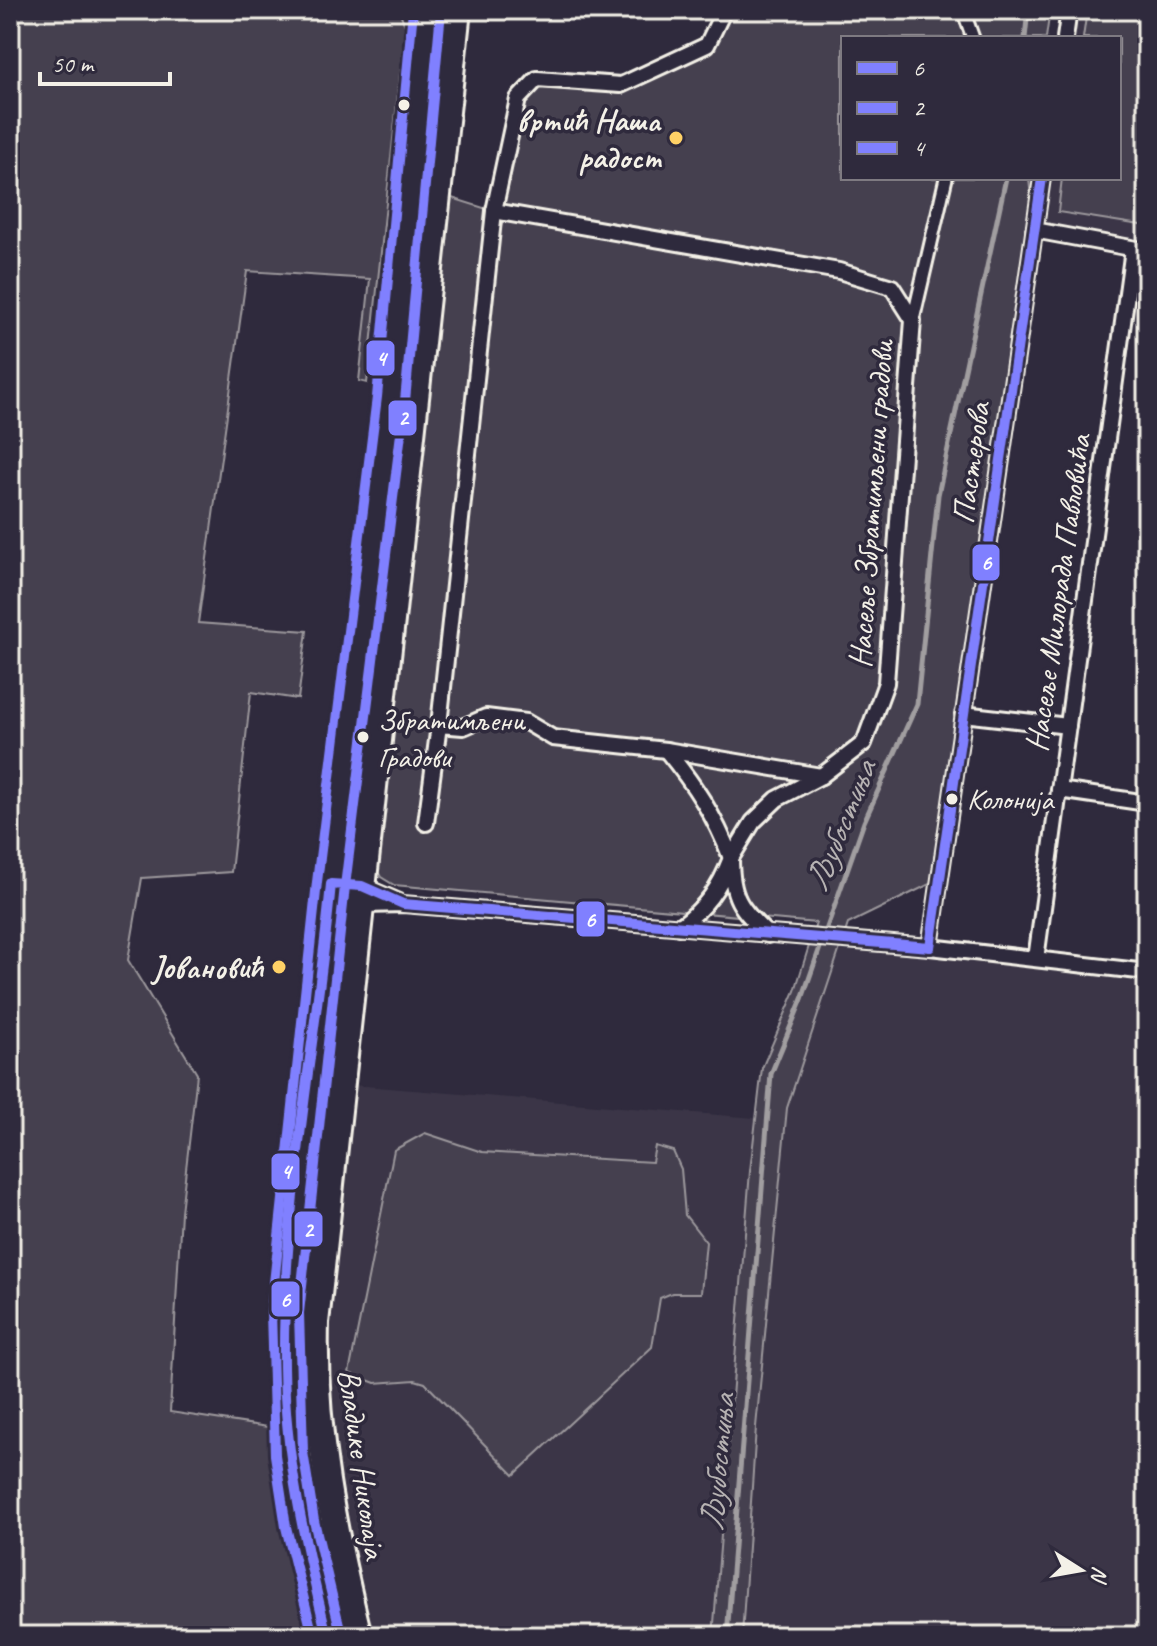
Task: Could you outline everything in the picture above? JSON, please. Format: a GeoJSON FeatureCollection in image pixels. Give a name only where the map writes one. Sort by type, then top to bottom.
{"type":"FeatureCollection","features":[{"type":"Feature","properties":{"kind":"main road","name":"Владике Николаја"},"geometry":{"type":"LineString","coordinates":[[327,1636],[300,1524],[288,1441],[284,1368],[289,1259],[391,399],[427,10]]}},
{"type":"Feature","properties":{"kind":"main road","name":"Владике Николаја"},"geometry":{"type":"LineString","coordinates":[[359,1636],[323,1472],[314,1370],[321,1268],[458,10]]}},
{"type":"Feature","properties":{"kind":"street"},"geometry":{"type":"LineString","coordinates":[[426,823],[494,211],[518,99],[537,79],[621,85],[707,45],[724,10]]}},
{"type":"Feature","properties":{"kind":"street"},"geometry":{"type":"LineString","coordinates":[[963,10],[972,36]]}},
{"type":"Feature","properties":{"kind":"street"},"geometry":{"type":"LineString","coordinates":[[1065,36],[1069,10]]}},
{"type":"Feature","properties":{"kind":"street"},"geometry":{"type":"LineString","coordinates":[[913,320],[946,180]]}},
{"type":"Feature","properties":{"kind":"street","name":"Пастерова"},"geometry":{"type":"LineString","coordinates":[[930,947],[1042,180]]}},
{"type":"Feature","properties":{"kind":"street","name":"Насеље Збратимљени градови"},"geometry":{"type":"LineString","coordinates":[[494,211],[839,271],[892,287],[913,320],[886,683],[864,743],[821,776],[777,799],[753,822],[731,858],[720,887],[704,908],[679,927]]}},
{"type":"Feature","properties":{"kind":"street"},"geometry":{"type":"LineString","coordinates":[[1034,230],[1140,250]]}},
{"type":"Feature","properties":{"kind":"street","name":"Насеље Милорада Павловића"},"geometry":{"type":"LineString","coordinates":[[1036,959],[1140,250]]}},
{"type":"Feature","properties":{"kind":"street"},"geometry":{"type":"LineString","coordinates":[[963,714],[1068,726]]}},
{"type":"Feature","properties":{"kind":"street"},"geometry":{"type":"LineString","coordinates":[[439,725],[463,727],[486,717],[526,722],[553,738],[666,750],[821,776]]}},
{"type":"Feature","properties":{"kind":"street"},"geometry":{"type":"LineString","coordinates":[[666,750],[717,821],[731,858],[731,889],[745,913],[768,935]]}},
{"type":"Feature","properties":{"kind":"street"},"geometry":{"type":"LineString","coordinates":[[1059,790],[1147,803]]}},
{"type":"Feature","properties":{"kind":"street"},"geometry":{"type":"LineString","coordinates":[[330,895],[846,943],[930,947],[1147,972]]}},
{"type":"Feature","properties":{"kind":"street"},"geometry":{"type":"LineString","coordinates":[[330,895],[361,896],[403,904]]}},
{"type":"Feature","properties":{"kind":"shaded area"},"geometry":{"type":"Polygon","coordinates":[[[10,10],[399,10],[405,26],[367,383],[359,381],[370,279],[247,271],[198,623],[307,631],[298,699],[251,692],[231,872],[142,878],[128,960],[197,1074],[181,1212],[170,1412],[287,1430],[330,1636],[10,1636],[10,10]]]}},
{"type":"Feature","properties":{"kind":"shaded area"},"geometry":{"type":"Polygon","coordinates":[[[724,10],[1050,10],[1046,36],[841,36],[841,180],[1029,180],[1034,230],[940,879],[848,924],[787,1108],[756,1427],[742,1636],[713,1636],[750,1171],[762,1068],[795,991],[816,923],[394,885],[381,877],[372,862],[449,197],[493,211],[518,99],[537,79],[621,85],[707,45],[724,10]]]}},
{"type":"Feature","properties":{"kind":"shaded area"},"geometry":{"type":"Polygon","coordinates":[[[1069,10],[1147,10],[1147,251],[1034,230],[1042,180],[1121,180],[1121,36],[1065,36],[1069,10]]]}},
{"type":"Feature","properties":{"kind":"shaded area"},"geometry":{"type":"Polygon","coordinates":[[[1087,10],[1147,10],[1147,226],[1058,212],[1062,180],[1121,180],[1121,36],[1083,36],[1087,10]]]}},
{"type":"Feature","properties":{"kind":"shaded area"},"geometry":{"type":"Polygon","coordinates":[[[824,938],[1147,972],[1147,1636],[359,1636],[316,1415],[340,1084],[767,1119],[824,938]]]}},
{"type":"Feature","properties":{"kind":"shaded area"},"geometry":{"type":"Polygon","coordinates":[[[425,1133],[482,1152],[652,1162],[655,1146],[673,1151],[681,1169],[685,1215],[706,1242],[701,1293],[672,1293],[660,1298],[652,1347],[514,1475],[425,1383],[415,1380],[375,1383],[349,1373],[394,1150],[425,1133]]]}},
{"type":"Feature","properties":{"kind":"waterway","name":"Љубостиња"},"geometry":{"type":"LineString","coordinates":[[1025,36],[1028,10]]}},
{"type":"Feature","properties":{"kind":"waterway","name":"Љубостиња"},"geometry":{"type":"LineString","coordinates":[[727,1636],[771,1074],[802,999],[864,822],[917,704],[938,495],[1006,180]]}},
{"type":"Feature","properties":{"kind":"transit line","name":"4"},"geometry":{"type":"LineString","coordinates":[[313,1636],[286,1527],[275,1455],[271,1311],[317,882],[377,397],[413,10]]}},
{"type":"Feature","properties":{"kind":"transit line","name":"2"},"geometry":{"type":"LineString","coordinates":[[341,1633],[314,1521],[303,1452],[299,1313],[345,886],[405,401],[441,11]]}},
{"type":"Feature","properties":{"kind":"transit line","name":"6"},"geometry":{"type":"LineString","coordinates":[[930,947],[1042,180]]}},
{"type":"Feature","properties":{"kind":"transit line","name":"6"},"geometry":{"type":"LineString","coordinates":[[327,1636],[304,1536],[293,1469],[284,1367],[288,1246],[331,884],[362,886],[403,904],[930,947]]}},
{"type":"Feature","properties":{"kind":"place","name":"вртић Наша радост"},"geometry":{"type":"Point","coordinates":[676,138]}},
{"type":"Feature","properties":{"kind":"place","name":"Збратимљени Градови"},"geometry":{"type":"Point","coordinates":[363,737]}},
{"type":"Feature","properties":{"kind":"place","name":"Колонија"},"geometry":{"type":"Point","coordinates":[952,799]}},
{"type":"Feature","properties":{"kind":"place","name":"Јовановић"},"geometry":{"type":"Point","coordinates":[279,967]}}]}
